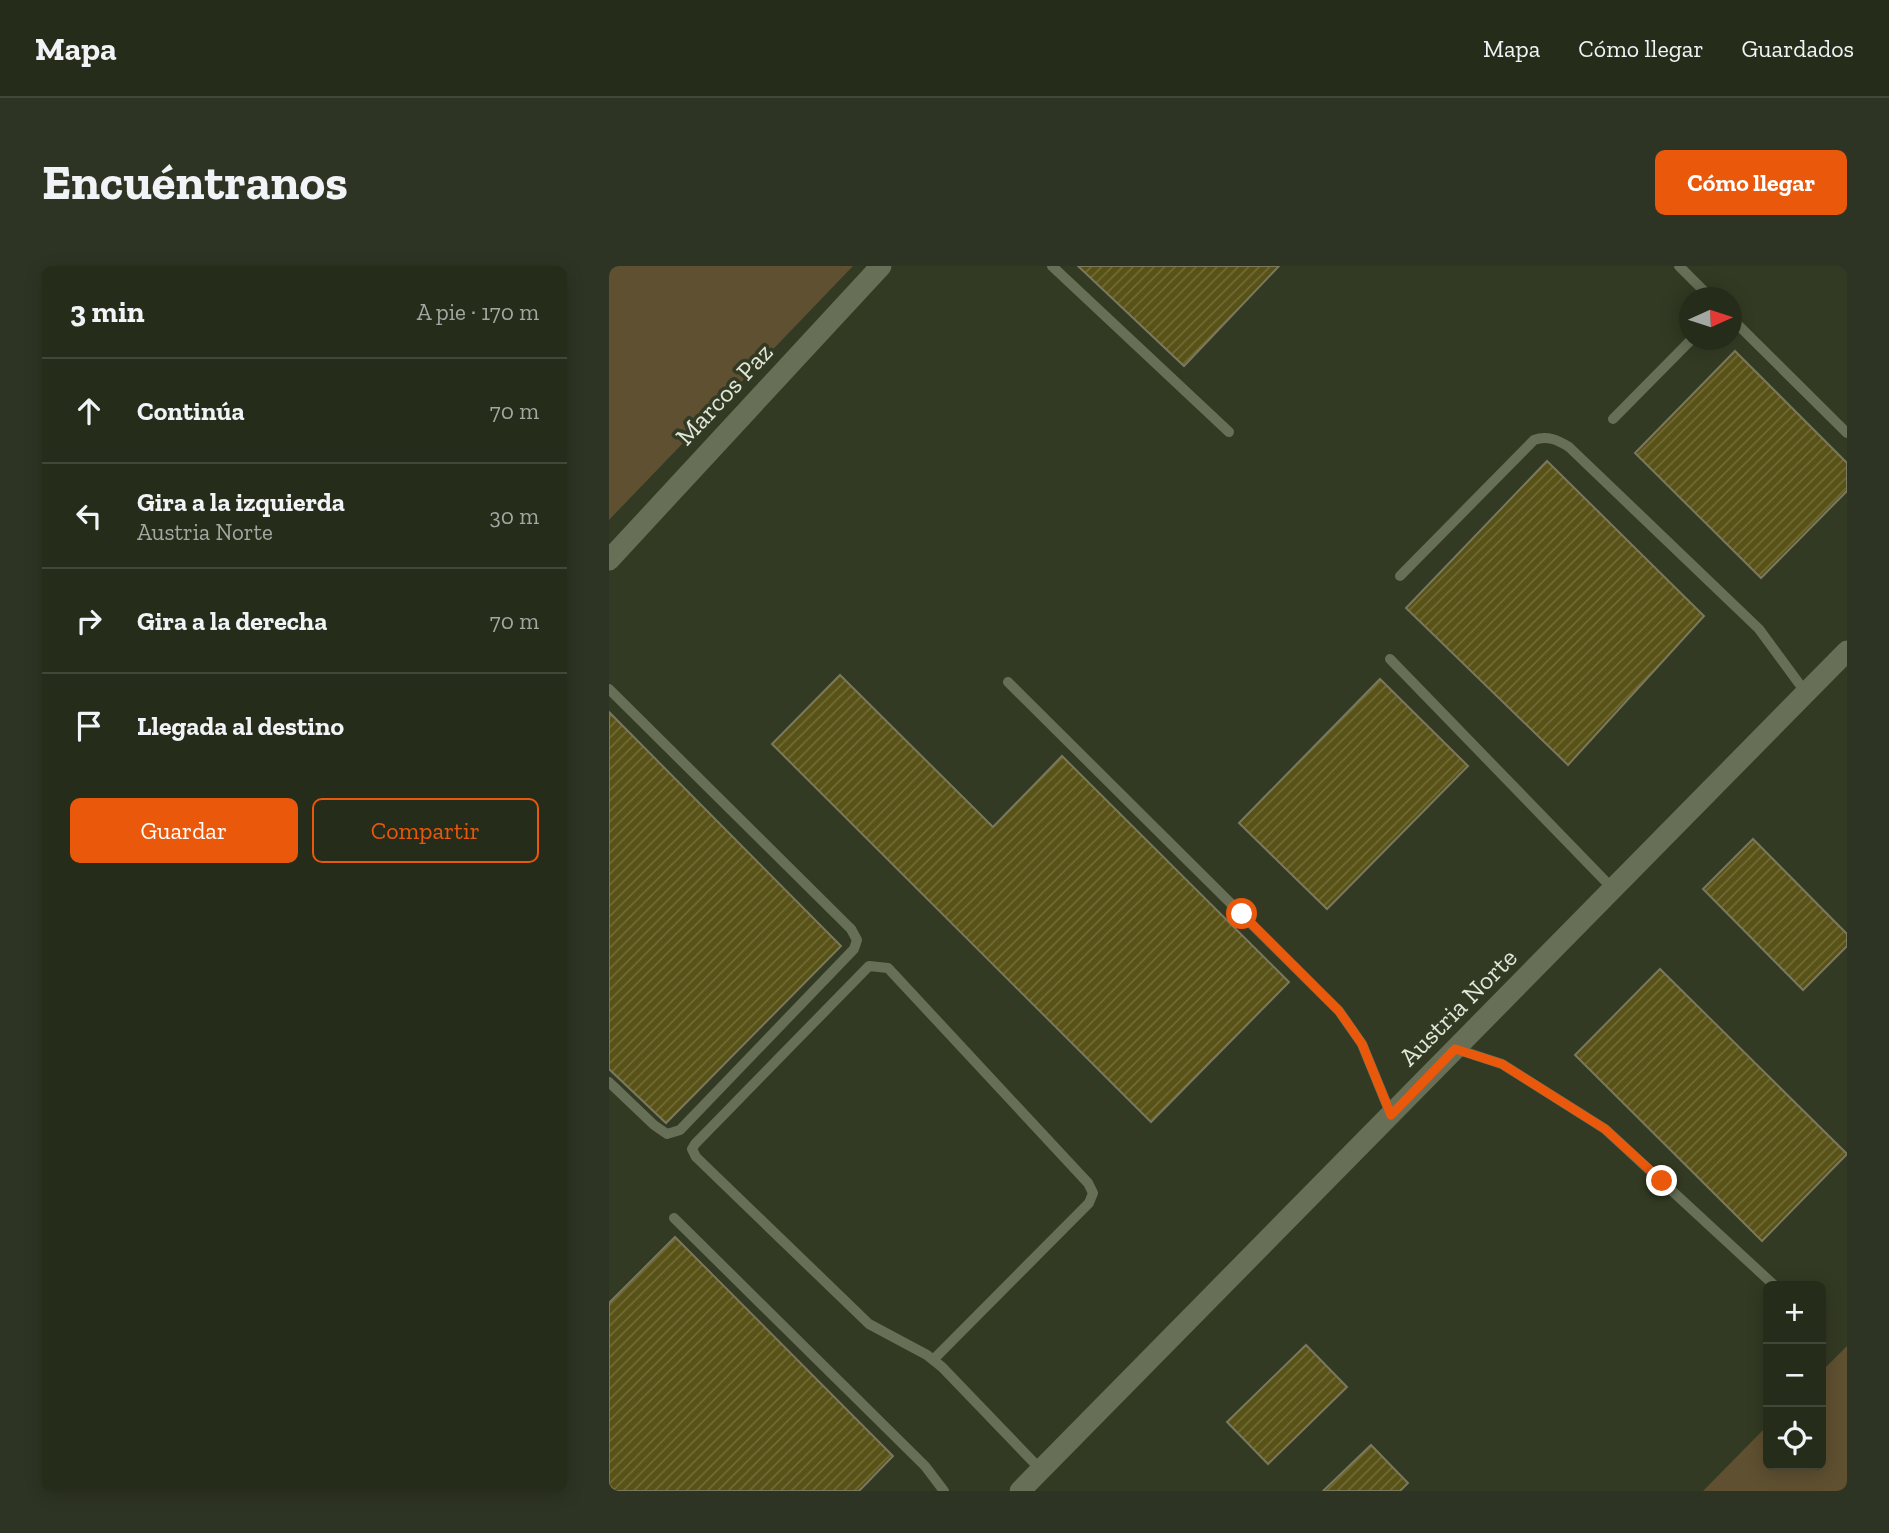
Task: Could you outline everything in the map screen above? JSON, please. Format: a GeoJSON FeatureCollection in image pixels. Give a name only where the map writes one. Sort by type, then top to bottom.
{"type":"FeatureCollection","features":[{"type":"Feature","properties":{"kind":"street","name":"Marcos Paz"},"geometry":{"type":"LineString","coordinates":[[609,560],[881,266]]}},
{"type":"Feature","properties":{"kind":"street","name":"Austria Norte"},"geometry":{"type":"LineString","coordinates":[[1020,1491],[1847,652]]}},
{"type":"Feature","properties":{"kind":"lane"},"geometry":{"type":"LineString","coordinates":[[1052,266],[1229,432]]}},
{"type":"Feature","properties":{"kind":"lane"},"geometry":{"type":"LineString","coordinates":[[1679,266],[1700,287]]}},
{"type":"Feature","properties":{"kind":"lane"},"geometry":{"type":"LineString","coordinates":[[1742,329],[1847,433]]}},
{"type":"Feature","properties":{"kind":"lane"},"geometry":{"type":"LineString","coordinates":[[1613,419],[1681,350]]}},
{"type":"Feature","properties":{"kind":"lane"},"geometry":{"type":"LineString","coordinates":[[1399,576],[1534,440],[1557,439],[1569,447],[1759,629],[1806,693]]}},
{"type":"Feature","properties":{"kind":"lane"},"geometry":{"type":"LineString","coordinates":[[1391,659],[1613,889]]}},
{"type":"Feature","properties":{"kind":"lane"},"geometry":{"type":"LineString","coordinates":[[1008,682],[1339,1011],[1362,1044],[1391,1115]]}},
{"type":"Feature","properties":{"kind":"lane"},"geometry":{"type":"LineString","coordinates":[[609,689],[851,929],[857,940],[854,949],[680,1130],[667,1134],[609,1082]]}},
{"type":"Feature","properties":{"kind":"lane"},"geometry":{"type":"LineString","coordinates":[[933,1360],[1089,1203],[1093,1193],[1088,1184],[888,968],[869,966],[692,1149],[696,1157],[869,1324],[933,1360],[1041,1469]]}},
{"type":"Feature","properties":{"kind":"lane"},"geometry":{"type":"LineString","coordinates":[[1455,1049],[1502,1064],[1605,1129],[1770,1281]]}},
{"type":"Feature","properties":{"kind":"lane"},"geometry":{"type":"LineString","coordinates":[[674,1218],[925,1466],[938,1488]]}},
{"type":"Feature","properties":{"kind":"shaded area"},"geometry":{"type":"Polygon","coordinates":[[[609,266],[853,266],[609,520],[609,266]]]}},
{"type":"Feature","properties":{"kind":"shaded area"},"geometry":{"type":"Polygon","coordinates":[[[1847,1346],[1847,1491],[1703,1491],[1763,1430],[1763,1470],[1826,1470],[1826,1367],[1847,1346]]]}},
{"type":"Feature","properties":{"kind":"building"},"geometry":{"type":"Polygon","coordinates":[[[1078,266],[1279,266],[1184,366],[1078,266]]]}},
{"type":"Feature","properties":{"kind":"building"},"geometry":{"type":"Polygon","coordinates":[[[1735,351],[1847,463],[1847,491],[1761,578],[1635,453],[1735,351]]]}},
{"type":"Feature","properties":{"kind":"building"},"geometry":{"type":"Polygon","coordinates":[[[1547,461],[1704,616],[1568,765],[1406,608],[1547,461]]]}},
{"type":"Feature","properties":{"kind":"building"},"geometry":{"type":"Polygon","coordinates":[[[840,675],[993,827],[1062,756],[1289,982],[1151,1122],[772,744],[840,675]]]}},
{"type":"Feature","properties":{"kind":"building"},"geometry":{"type":"Polygon","coordinates":[[[1380,679],[1468,766],[1327,909],[1239,823],[1380,679]]]}},
{"type":"Feature","properties":{"kind":"building"},"geometry":{"type":"Polygon","coordinates":[[[609,712],[841,946],[666,1123],[609,1069],[609,712]]]}},
{"type":"Feature","properties":{"kind":"building"},"geometry":{"type":"Polygon","coordinates":[[[1753,839],[1847,934],[1847,946],[1803,990],[1703,889],[1753,839]]]}},
{"type":"Feature","properties":{"kind":"building"},"geometry":{"type":"Polygon","coordinates":[[[1660,969],[1847,1154],[1762,1241],[1575,1055],[1660,969]]]}},
{"type":"Feature","properties":{"kind":"building"},"geometry":{"type":"Polygon","coordinates":[[[675,1237],[893,1456],[859,1491],[615,1491],[609,1485],[609,1303],[675,1237]]]}},
{"type":"Feature","properties":{"kind":"building"},"geometry":{"type":"Polygon","coordinates":[[[1306,1345],[1347,1387],[1268,1464],[1227,1422],[1306,1345]]]}},
{"type":"Feature","properties":{"kind":"building"},"geometry":{"type":"Polygon","coordinates":[[[1371,1445],[1408,1483],[1400,1491],[1323,1491],[1371,1445]]]}},
{"type":"Feature","properties":{"kind":"route"},"geometry":{"type":"LineString","coordinates":[[1242,914],[1339,1011],[1362,1044],[1391,1115],[1455,1049],[1502,1064],[1605,1129],[1662,1181]]}}]}
